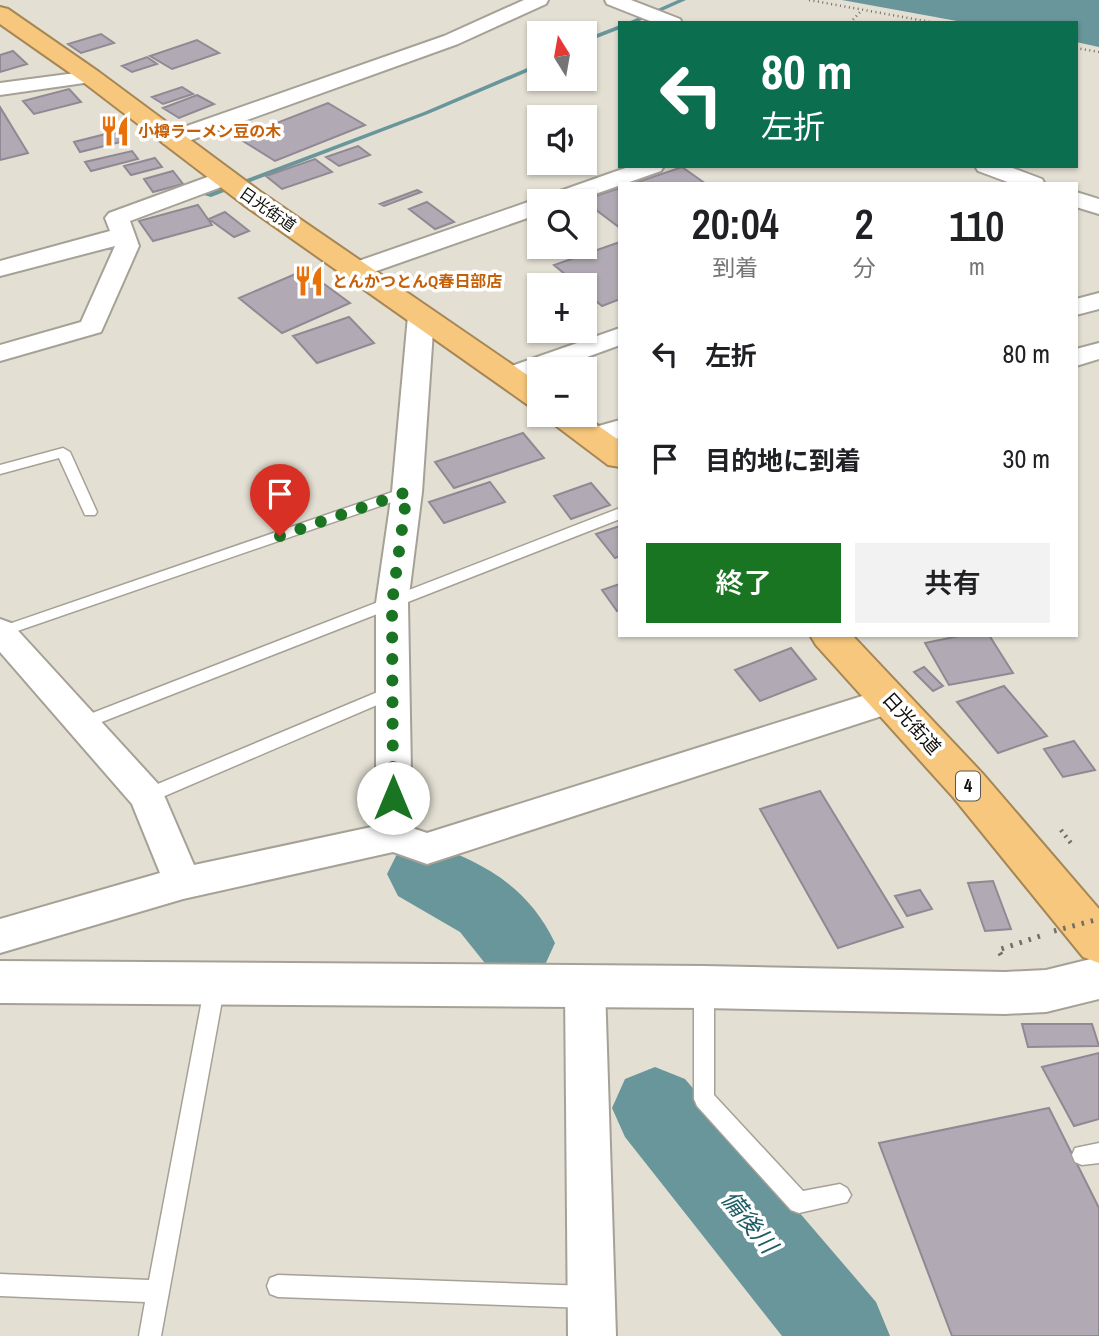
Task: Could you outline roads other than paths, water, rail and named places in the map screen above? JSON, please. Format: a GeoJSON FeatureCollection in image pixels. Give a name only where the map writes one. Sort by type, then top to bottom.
{"type":"FeatureCollection","features":[{"type":"Feature","properties":{"kind":"highway","name":"日光街道"},"geometry":{"type":"LineString","coordinates":[[0,14],[90,77],[226,180],[527,389]]}},
{"type":"Feature","properties":{"kind":"highway"},"geometry":{"type":"LineString","coordinates":[[605,433],[618,454]]}},
{"type":"Feature","properties":{"kind":"highway","name":"日光街道"},"geometry":{"type":"LineString","coordinates":[[831,637],[891,700],[1055,887],[1099,943]]}},
{"type":"Feature","properties":{"kind":"street"},"geometry":{"type":"LineString","coordinates":[[172,139],[450,40],[539,0]]}},
{"type":"Feature","properties":{"kind":"street"},"geometry":{"type":"LineString","coordinates":[[614,0],[667,20]]}},
{"type":"Feature","properties":{"kind":"street"},"geometry":{"type":"LineString","coordinates":[[0,89],[90,77]]}},
{"type":"Feature","properties":{"kind":"street"},"geometry":{"type":"LineString","coordinates":[[588,189],[647,168]]}},
{"type":"Feature","properties":{"kind":"street"},"geometry":{"type":"LineString","coordinates":[[991,168],[1029,182]]}},
{"type":"Feature","properties":{"kind":"street"},"geometry":{"type":"LineString","coordinates":[[0,353],[92,327],[127,246],[117,218],[226,180]]}},
{"type":"Feature","properties":{"kind":"street"},"geometry":{"type":"LineString","coordinates":[[356,270],[527,210]]}},
{"type":"Feature","properties":{"kind":"street"},"geometry":{"type":"LineString","coordinates":[[0,269],[123,236]]}},
{"type":"Feature","properties":{"kind":"street"},"geometry":{"type":"LineString","coordinates":[[1078,306],[1099,301]]}},
{"type":"Feature","properties":{"kind":"street"},"geometry":{"type":"LineString","coordinates":[[394,837],[392,603],[407,492],[421,316]]}},
{"type":"Feature","properties":{"kind":"street"},"geometry":{"type":"LineString","coordinates":[[510,376],[618,337]]}},
{"type":"Feature","properties":{"kind":"street"},"geometry":{"type":"LineString","coordinates":[[1078,357],[1099,351]]}},
{"type":"Feature","properties":{"kind":"street"},"geometry":{"type":"LineString","coordinates":[[0,632],[146,796],[183,883]]}},
{"type":"Feature","properties":{"kind":"street"},"geometry":{"type":"LineString","coordinates":[[0,936],[183,883],[394,837],[428,849],[891,700]]}},
{"type":"Feature","properties":{"kind":"street"},"geometry":{"type":"LineString","coordinates":[[0,982],[704,987],[1005,993],[1046,991],[1099,978]]}},
{"type":"Feature","properties":{"kind":"street"},"geometry":{"type":"LineString","coordinates":[[585,986],[591,1316]]}},
{"type":"Feature","properties":{"kind":"lane"},"geometry":{"type":"LineString","coordinates":[[0,470],[63,452],[90,512]]}},
{"type":"Feature","properties":{"kind":"lane"},"geometry":{"type":"LineString","coordinates":[[0,632],[407,492]]}},
{"type":"Feature","properties":{"kind":"lane"},"geometry":{"type":"LineString","coordinates":[[83,723],[618,514]]}},
{"type":"Feature","properties":{"kind":"lane"},"geometry":{"type":"LineString","coordinates":[[146,796],[392,692]]}},
{"type":"Feature","properties":{"kind":"lane"},"geometry":{"type":"LineString","coordinates":[[150,1336],[216,982]]}},
{"type":"Feature","properties":{"kind":"lane"},"geometry":{"type":"LineString","coordinates":[[704,987],[704,1099],[799,1202],[839,1195]]}},
{"type":"Feature","properties":{"kind":"lane"},"geometry":{"type":"LineString","coordinates":[[0,1285],[158,1291]]}},
{"type":"Feature","properties":{"kind":"lane"},"geometry":{"type":"LineString","coordinates":[[278,1286],[591,1316]]}},
{"type":"Feature","properties":{"kind":"water"},"geometry":{"type":"Polygon","coordinates":[[[842,0],[1099,0],[1099,47],[1078,42],[1078,21],[957,21],[842,0]]]}},
{"type":"Feature","properties":{"kind":"waterway"},"geometry":{"type":"LineString","coordinates":[[634,21],[683,0]]}},
{"type":"Feature","properties":{"kind":"waterway"},"geometry":{"type":"LineString","coordinates":[[597,36],[618,28]]}},
{"type":"Feature","properties":{"kind":"waterway"},"geometry":{"type":"LineString","coordinates":[[208,195],[426,113],[527,70]]}},
{"type":"Feature","properties":{"kind":"waterway","name":"備後川"},"geometry":{"type":"LineString","coordinates":[[425,874],[487,909],[516,943]]}},
{"type":"Feature","properties":{"kind":"waterway","name":"備後川"},"geometry":{"type":"LineString","coordinates":[[655,1108],[842,1336]]}},
{"type":"Feature","properties":{"kind":"place","name":"小樽ラーメン豆の木"},"geometry":{"type":"Point","coordinates":[115,131]}},
{"type":"Feature","properties":{"kind":"place","name":"とんかつとんQ春日部店"},"geometry":{"type":"Point","coordinates":[309,281]}}]}
